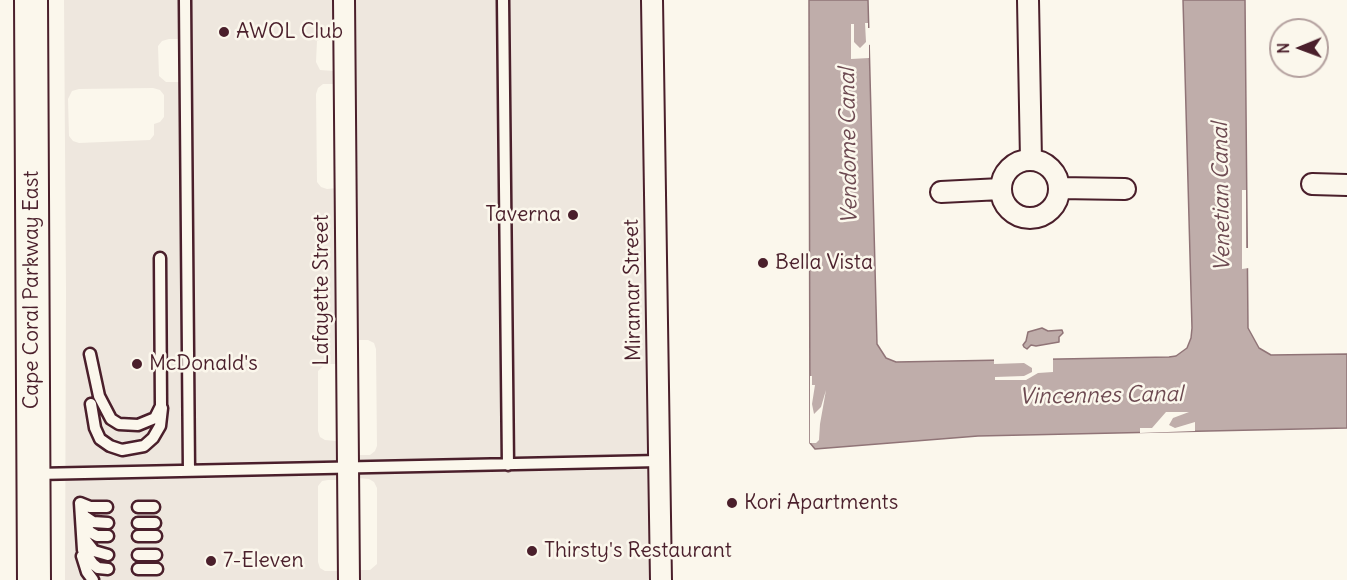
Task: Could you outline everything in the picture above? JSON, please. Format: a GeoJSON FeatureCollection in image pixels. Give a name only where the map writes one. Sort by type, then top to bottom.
{"type":"FeatureCollection","features":[{"type":"Feature","properties":{"kind":"main road","name":"Cape Coral Parkway East"},"geometry":{"type":"LineString","coordinates":[[31,0],[34,580]]}},
{"type":"Feature","properties":{"kind":"street","name":"Lafayette Street"},"geometry":{"type":"LineString","coordinates":[[344,0],[349,580]]}},
{"type":"Feature","properties":{"kind":"street","name":"Miramar Street"},"geometry":{"type":"LineString","coordinates":[[652,0],[661,580]]}},
{"type":"Feature","properties":{"kind":"street"},"geometry":{"type":"LineString","coordinates":[[1028,0],[1031,160]]}},
{"type":"Feature","properties":{"kind":"street"},"geometry":{"type":"LineString","coordinates":[[1031,160],[1047,165],[1053,171],[1058,179],[1059,188],[1058,197],[1048,212],[1031,218],[1010,209],[1003,198],[1001,189],[1006,172],[1013,165],[1020,161],[1031,160]]}},
{"type":"Feature","properties":{"kind":"street"},"geometry":{"type":"LineString","coordinates":[[1312,184],[1347,185]]}},
{"type":"Feature","properties":{"kind":"street"},"geometry":{"type":"LineString","coordinates":[[1059,188],[1125,189]]}},
{"type":"Feature","properties":{"kind":"street"},"geometry":{"type":"LineString","coordinates":[[941,192],[1001,189]]}},
{"type":"Feature","properties":{"kind":"lane"},"geometry":{"type":"LineString","coordinates":[[185,0],[189,471]]}},
{"type":"Feature","properties":{"kind":"lane"},"geometry":{"type":"LineString","coordinates":[[503,0],[508,465]]}},
{"type":"Feature","properties":{"kind":"lane"},"geometry":{"type":"LineString","coordinates":[[91,404],[95,429],[100,439],[110,447],[122,450],[144,446],[153,438],[160,426],[160,258]]}},
{"type":"Feature","properties":{"kind":"lane"},"geometry":{"type":"LineString","coordinates":[[90,354],[99,396],[107,415],[114,422],[129,425],[144,424],[155,418],[161,405]]}},
{"type":"Feature","properties":{"kind":"lane"},"geometry":{"type":"LineString","coordinates":[[34,474],[659,461]]}},
{"type":"Feature","properties":{"kind":"lane"},"geometry":{"type":"LineString","coordinates":[[107,507],[90,507],[80,503],[82,524],[97,536],[108,536]]}},
{"type":"Feature","properties":{"kind":"lane"},"geometry":{"type":"LineString","coordinates":[[138,507],[154,507]]}},
{"type":"Feature","properties":{"kind":"lane"},"geometry":{"type":"LineString","coordinates":[[81,513],[93,522],[108,523]]}},
{"type":"Feature","properties":{"kind":"lane"},"geometry":{"type":"LineString","coordinates":[[81,513],[84,563],[93,580]]}},
{"type":"Feature","properties":{"kind":"lane"},"geometry":{"type":"LineString","coordinates":[[138,523],[155,523]]}},
{"type":"Feature","properties":{"kind":"lane"},"geometry":{"type":"LineString","coordinates":[[138,536],[156,537]]}},
{"type":"Feature","properties":{"kind":"lane"},"geometry":{"type":"LineString","coordinates":[[81,537],[94,551],[108,555]]}},
{"type":"Feature","properties":{"kind":"lane"},"geometry":{"type":"LineString","coordinates":[[81,537],[83,550],[89,561],[98,568],[108,569]]}},
{"type":"Feature","properties":{"kind":"lane"},"geometry":{"type":"LineString","coordinates":[[138,555],[156,555]]}},
{"type":"Feature","properties":{"kind":"lane"},"geometry":{"type":"LineString","coordinates":[[138,569],[157,568]]}},
{"type":"Feature","properties":{"kind":"shaded area"},"geometry":{"type":"Polygon","coordinates":[[[64,0],[649,0],[662,580],[65,580],[64,0]],[[333,37],[317,41],[316,62],[320,70],[340,69],[339,39],[333,37]],[[169,39],[162,41],[158,46],[159,76],[166,82],[179,82],[185,78],[184,42],[179,39],[169,39]],[[323,84],[318,88],[316,94],[317,182],[321,187],[327,189],[337,188],[337,84],[323,84]],[[153,88],[72,91],[68,99],[69,136],[73,141],[79,143],[150,140],[154,135],[154,124],[160,122],[164,117],[164,95],[160,90],[153,88]],[[354,340],[355,455],[370,455],[377,446],[376,349],[374,343],[368,340],[354,340]],[[325,364],[318,371],[318,431],[320,437],[325,440],[343,439],[339,364],[325,364]],[[358,478],[352,480],[357,570],[370,570],[377,564],[377,488],[369,479],[358,478]],[[339,480],[322,481],[318,486],[318,562],[320,568],[325,571],[339,571],[339,480]]]}},
{"type":"Feature","properties":{"kind":"water"},"geometry":{"type":"Polygon","coordinates":[[[809,0],[868,0],[877,344],[886,358],[896,362],[1169,357],[1176,356],[1187,348],[1192,328],[1183,0],[1245,0],[1248,328],[1259,348],[1271,355],[1347,354],[1347,428],[978,436],[815,449],[810,443],[809,0]]]}},
{"type":"Feature","properties":{"kind":"water"},"geometry":{"type":"Polygon","coordinates":[[[1042,328],[1048,331],[1062,330],[1059,342],[1031,345],[1027,349],[1024,347],[1028,332],[1042,328]]]}},
{"type":"Feature","properties":{"kind":"pier"},"geometry":{"type":"Polygon","coordinates":[[[865,23],[868,23],[868,28],[871,28],[872,44],[869,45],[869,58],[851,59],[851,24],[854,24],[854,42],[860,48],[866,42],[865,23]]]}},
{"type":"Feature","properties":{"kind":"pier"},"geometry":{"type":"Polygon","coordinates":[[[1242,190],[1246,190],[1246,248],[1249,248],[1249,268],[1242,269],[1242,190]]]}},
{"type":"Feature","properties":{"kind":"pier"},"geometry":{"type":"Polygon","coordinates":[[[1053,356],[1053,372],[1038,373],[1026,380],[995,380],[995,377],[1024,376],[1032,372],[1032,368],[1024,363],[994,364],[994,357],[1053,356]]]}},
{"type":"Feature","properties":{"kind":"pier"},"geometry":{"type":"Polygon","coordinates":[[[810,376],[812,376],[812,385],[815,385],[812,404],[814,414],[821,407],[826,390],[819,440],[816,443],[810,443],[810,376]]]}},
{"type":"Feature","properties":{"kind":"pier"},"geometry":{"type":"Polygon","coordinates":[[[1166,412],[1189,412],[1173,418],[1169,425],[1175,428],[1195,422],[1195,431],[1140,433],[1140,428],[1152,428],[1166,412]]]}},
{"type":"Feature","properties":{"kind":"place","name":"AWOL Club"},"geometry":{"type":"Point","coordinates":[224,32]}},
{"type":"Feature","properties":{"kind":"place","name":"Taverna"},"geometry":{"type":"Point","coordinates":[573,215]}},
{"type":"Feature","properties":{"kind":"place","name":"Bella Vista"},"geometry":{"type":"Point","coordinates":[763,263]}},
{"type":"Feature","properties":{"kind":"place","name":"McDonald's"},"geometry":{"type":"Point","coordinates":[137,364]}},
{"type":"Feature","properties":{"kind":"place","name":"Kori Apartments"},"geometry":{"type":"Point","coordinates":[732,503]}},
{"type":"Feature","properties":{"kind":"place","name":"Thirsty's Restaurant"},"geometry":{"type":"Point","coordinates":[532,551]}},
{"type":"Feature","properties":{"kind":"place","name":"7-Eleven"},"geometry":{"type":"Point","coordinates":[211,561]}},
{"type":"Feature","properties":{"kind":"water label","name":"Vendome Canal"},"geometry":{"type":"Point","coordinates":[849,146]}},
{"type":"Feature","properties":{"kind":"water label","name":"Venetian Canal"},"geometry":{"type":"Point","coordinates":[1222,197]}},
{"type":"Feature","properties":{"kind":"water label","name":"Vincennes Canal"},"geometry":{"type":"Point","coordinates":[1101,396]}}]}
